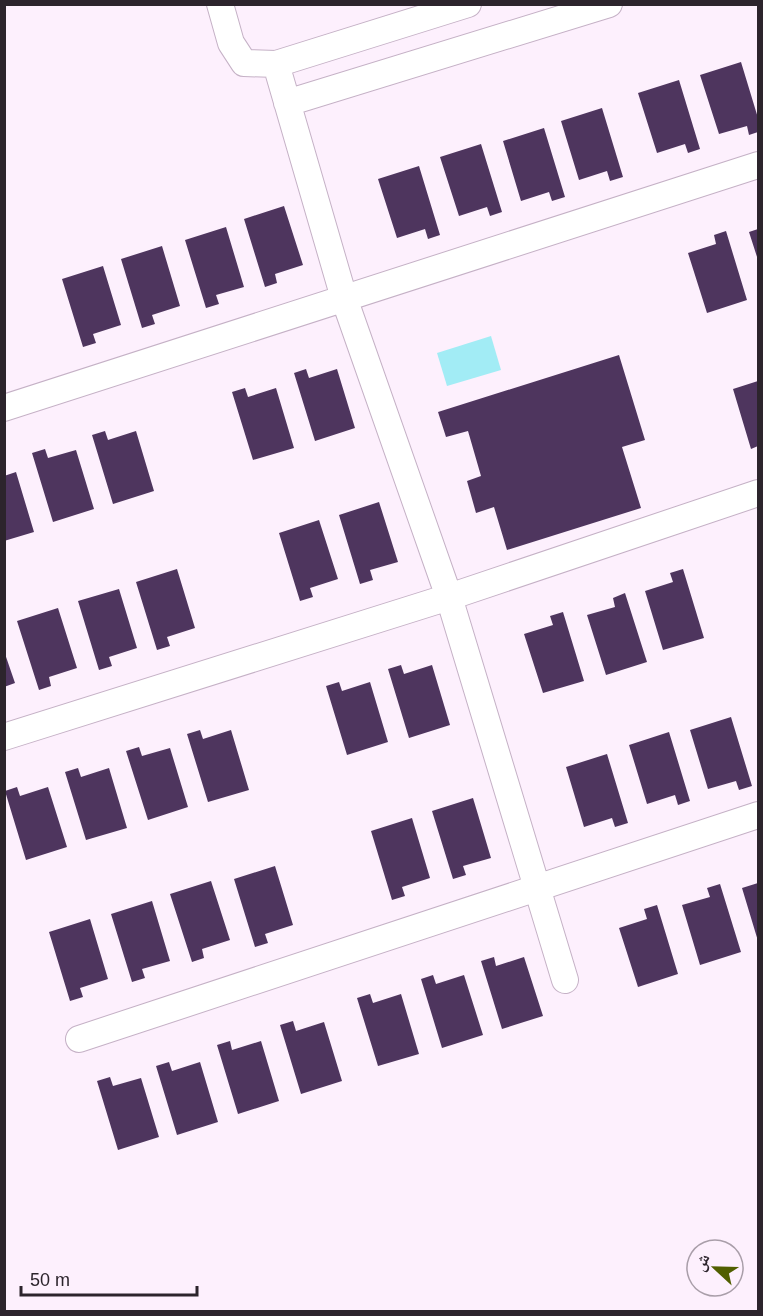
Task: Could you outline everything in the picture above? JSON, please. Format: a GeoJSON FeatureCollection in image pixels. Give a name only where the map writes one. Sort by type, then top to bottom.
{"type":"FeatureCollection","features":[{"type":"Feature","properties":{"kind":"street"},"geometry":{"type":"LineString","coordinates":[[220,4],[231,43],[244,63],[276,63],[468,4]]}},
{"type":"Feature","properties":{"kind":"street"},"geometry":{"type":"LineString","coordinates":[[287,103],[609,4]]}},
{"type":"Feature","properties":{"kind":"street"},"geometry":{"type":"LineString","coordinates":[[276,63],[344,298],[450,597],[535,887],[565,980]]}},
{"type":"Feature","properties":{"kind":"street"},"geometry":{"type":"LineString","coordinates":[[4,408],[759,165]]}},
{"type":"Feature","properties":{"kind":"street"},"geometry":{"type":"LineString","coordinates":[[4,736],[450,597],[759,493]]}},
{"type":"Feature","properties":{"kind":"street"},"geometry":{"type":"LineString","coordinates":[[79,1039],[759,815]]}},
{"type":"Feature","properties":{"kind":"water"},"geometry":{"type":"Polygon","coordinates":[[[491,336],[501,370],[447,386],[437,353],[491,336]]]}},
{"type":"Feature","properties":{"kind":"building"},"geometry":{"type":"Polygon","coordinates":[[[741,62],[758,118],[758,132],[749,135],[747,126],[719,134],[700,75],[741,62]]]}},
{"type":"Feature","properties":{"kind":"building"},"geometry":{"type":"Polygon","coordinates":[[[679,80],[700,149],[688,153],[685,144],[657,153],[638,93],[679,80]]]}},
{"type":"Feature","properties":{"kind":"building"},"geometry":{"type":"Polygon","coordinates":[[[602,108],[623,177],[610,181],[607,171],[579,180],[561,121],[602,108]]]}},
{"type":"Feature","properties":{"kind":"building"},"geometry":{"type":"Polygon","coordinates":[[[544,128],[565,197],[552,201],[549,192],[521,201],[503,141],[544,128]]]}},
{"type":"Feature","properties":{"kind":"building"},"geometry":{"type":"Polygon","coordinates":[[[481,144],[502,212],[490,216],[487,207],[459,216],[440,157],[481,144]]]}},
{"type":"Feature","properties":{"kind":"building"},"geometry":{"type":"Polygon","coordinates":[[[419,166],[440,235],[428,239],[425,229],[397,238],[378,179],[419,166]]]}},
{"type":"Feature","properties":{"kind":"building"},"geometry":{"type":"Polygon","coordinates":[[[284,206],[303,265],[275,274],[277,283],[265,287],[244,219],[284,206]]]}},
{"type":"Feature","properties":{"kind":"building"},"geometry":{"type":"Polygon","coordinates":[[[226,227],[244,287],[216,295],[219,304],[206,308],[185,240],[226,227]]]}},
{"type":"Feature","properties":{"kind":"building"},"geometry":{"type":"Polygon","coordinates":[[[758,229],[758,260],[749,232],[758,229]]]}},
{"type":"Feature","properties":{"kind":"building"},"geometry":{"type":"Polygon","coordinates":[[[726,231],[747,300],[707,313],[688,253],[716,244],[714,235],[726,231]]]}},
{"type":"Feature","properties":{"kind":"building"},"geometry":{"type":"Polygon","coordinates":[[[162,246],[180,306],[152,315],[155,324],[142,328],[121,259],[162,246]]]}},
{"type":"Feature","properties":{"kind":"building"},"geometry":{"type":"Polygon","coordinates":[[[103,266],[121,325],[93,334],[96,343],[83,347],[62,279],[103,266]]]}},
{"type":"Feature","properties":{"kind":"building"},"geometry":{"type":"Polygon","coordinates":[[[619,355],[645,440],[622,447],[641,508],[507,550],[494,507],[476,513],[467,481],[481,476],[468,431],[446,437],[438,412],[619,355]]]}},
{"type":"Feature","properties":{"kind":"building"},"geometry":{"type":"Polygon","coordinates":[[[306,369],[309,378],[337,369],[355,428],[315,441],[294,373],[306,369]]]}},
{"type":"Feature","properties":{"kind":"building"},"geometry":{"type":"Polygon","coordinates":[[[758,381],[758,446],[751,449],[733,389],[758,381]]]}},
{"type":"Feature","properties":{"kind":"building"},"geometry":{"type":"Polygon","coordinates":[[[245,388],[248,397],[276,388],[294,448],[253,460],[232,392],[245,388]]]}},
{"type":"Feature","properties":{"kind":"building"},"geometry":{"type":"Polygon","coordinates":[[[105,431],[108,440],[136,431],[154,491],[113,504],[92,435],[105,431]]]}},
{"type":"Feature","properties":{"kind":"building"},"geometry":{"type":"Polygon","coordinates":[[[45,449],[48,458],[76,450],[94,509],[53,522],[32,453],[45,449]]]}},
{"type":"Feature","properties":{"kind":"building"},"geometry":{"type":"Polygon","coordinates":[[[16,472],[34,532],[4,541],[4,476],[16,472]]]}},
{"type":"Feature","properties":{"kind":"building"},"geometry":{"type":"Polygon","coordinates":[[[379,502],[398,562],[370,570],[373,580],[360,584],[339,515],[379,502]]]}},
{"type":"Feature","properties":{"kind":"building"},"geometry":{"type":"Polygon","coordinates":[[[319,520],[338,579],[310,588],[313,597],[300,601],[279,533],[319,520]]]}},
{"type":"Feature","properties":{"kind":"building"},"geometry":{"type":"Polygon","coordinates":[[[177,569],[195,628],[167,637],[170,646],[157,650],[136,582],[177,569]]]}},
{"type":"Feature","properties":{"kind":"building"},"geometry":{"type":"Polygon","coordinates":[[[683,569],[704,638],[663,650],[645,591],[673,582],[670,573],[683,569]]]}},
{"type":"Feature","properties":{"kind":"building"},"geometry":{"type":"Polygon","coordinates":[[[119,589],[137,648],[109,657],[112,666],[99,670],[78,601],[119,589]]]}},
{"type":"Feature","properties":{"kind":"building"},"geometry":{"type":"Polygon","coordinates":[[[625,593],[647,662],[606,675],[587,615],[615,607],[613,598],[625,593]]]}},
{"type":"Feature","properties":{"kind":"building"},"geometry":{"type":"Polygon","coordinates":[[[58,608],[77,668],[49,677],[51,686],[39,690],[17,621],[58,608]]]}},
{"type":"Feature","properties":{"kind":"building"},"geometry":{"type":"Polygon","coordinates":[[[563,612],[584,681],[543,693],[524,634],[553,625],[550,616],[563,612]]]}},
{"type":"Feature","properties":{"kind":"building"},"geometry":{"type":"Polygon","coordinates":[[[4,651],[15,683],[4,687],[4,651]]]}},
{"type":"Feature","properties":{"kind":"building"},"geometry":{"type":"Polygon","coordinates":[[[401,665],[404,674],[432,665],[450,725],[409,738],[388,669],[401,665]]]}},
{"type":"Feature","properties":{"kind":"building"},"geometry":{"type":"Polygon","coordinates":[[[339,682],[342,691],[370,682],[388,742],[347,755],[326,686],[339,682]]]}},
{"type":"Feature","properties":{"kind":"building"},"geometry":{"type":"Polygon","coordinates":[[[731,717],[752,786],[739,790],[736,781],[708,789],[690,730],[731,717]]]}},
{"type":"Feature","properties":{"kind":"building"},"geometry":{"type":"Polygon","coordinates":[[[200,730],[203,739],[231,730],[249,790],[208,802],[187,734],[200,730]]]}},
{"type":"Feature","properties":{"kind":"building"},"geometry":{"type":"Polygon","coordinates":[[[669,732],[690,801],[678,805],[675,795],[647,804],[629,745],[669,732]]]}},
{"type":"Feature","properties":{"kind":"building"},"geometry":{"type":"Polygon","coordinates":[[[139,747],[142,756],[170,748],[188,807],[148,820],[126,751],[139,747]]]}},
{"type":"Feature","properties":{"kind":"building"},"geometry":{"type":"Polygon","coordinates":[[[607,754],[628,823],[615,827],[612,818],[584,827],[566,767],[607,754]]]}},
{"type":"Feature","properties":{"kind":"building"},"geometry":{"type":"Polygon","coordinates":[[[78,768],[81,777],[109,768],[127,828],[86,840],[65,772],[78,768]]]}},
{"type":"Feature","properties":{"kind":"building"},"geometry":{"type":"Polygon","coordinates":[[[17,787],[20,796],[48,787],[67,847],[26,860],[5,791],[17,787]]]}},
{"type":"Feature","properties":{"kind":"building"},"geometry":{"type":"Polygon","coordinates":[[[473,798],[491,858],[463,866],[466,875],[453,879],[432,811],[473,798]]]}},
{"type":"Feature","properties":{"kind":"building"},"geometry":{"type":"Polygon","coordinates":[[[412,818],[430,878],[402,887],[405,896],[392,900],[371,831],[412,818]]]}},
{"type":"Feature","properties":{"kind":"building"},"geometry":{"type":"Polygon","coordinates":[[[275,866],[293,925],[265,934],[268,943],[255,947],[234,879],[275,866]]]}},
{"type":"Feature","properties":{"kind":"building"},"geometry":{"type":"Polygon","coordinates":[[[211,881],[230,940],[202,949],[204,958],[192,962],[170,894],[211,881]]]}},
{"type":"Feature","properties":{"kind":"building"},"geometry":{"type":"Polygon","coordinates":[[[758,883],[758,941],[742,888],[758,883]]]}},
{"type":"Feature","properties":{"kind":"building"},"geometry":{"type":"Polygon","coordinates":[[[720,884],[741,952],[700,965],[682,905],[710,897],[707,888],[720,884]]]}},
{"type":"Feature","properties":{"kind":"building"},"geometry":{"type":"Polygon","coordinates":[[[152,901],[170,961],[142,969],[145,978],[132,982],[111,914],[152,901]]]}},
{"type":"Feature","properties":{"kind":"building"},"geometry":{"type":"Polygon","coordinates":[[[657,905],[678,974],[638,987],[619,928],[647,919],[644,909],[657,905]]]}},
{"type":"Feature","properties":{"kind":"building"},"geometry":{"type":"Polygon","coordinates":[[[90,919],[108,979],[80,988],[83,997],[70,1001],[49,932],[90,919]]]}},
{"type":"Feature","properties":{"kind":"building"},"geometry":{"type":"Polygon","coordinates":[[[494,957],[496,966],[524,957],[543,1016],[502,1029],[481,961],[494,957]]]}},
{"type":"Feature","properties":{"kind":"building"},"geometry":{"type":"Polygon","coordinates":[[[433,975],[436,984],[464,975],[483,1035],[442,1048],[421,979],[433,975]]]}},
{"type":"Feature","properties":{"kind":"building"},"geometry":{"type":"Polygon","coordinates":[[[370,994],[373,1003],[401,994],[419,1054],[378,1066],[357,998],[370,994]]]}},
{"type":"Feature","properties":{"kind":"building"},"geometry":{"type":"Polygon","coordinates":[[[293,1021],[296,1031],[324,1022],[342,1081],[301,1094],[280,1025],[293,1021]]]}},
{"type":"Feature","properties":{"kind":"building"},"geometry":{"type":"Polygon","coordinates":[[[230,1041],[232,1050],[261,1041],[279,1101],[238,1114],[217,1045],[230,1041]]]}},
{"type":"Feature","properties":{"kind":"building"},"geometry":{"type":"Polygon","coordinates":[[[169,1062],[172,1071],[200,1062],[218,1122],[177,1135],[156,1066],[169,1062]]]}},
{"type":"Feature","properties":{"kind":"building"},"geometry":{"type":"Polygon","coordinates":[[[110,1077],[113,1086],[141,1078],[159,1137],[118,1150],[97,1081],[110,1077]]]}}]}
